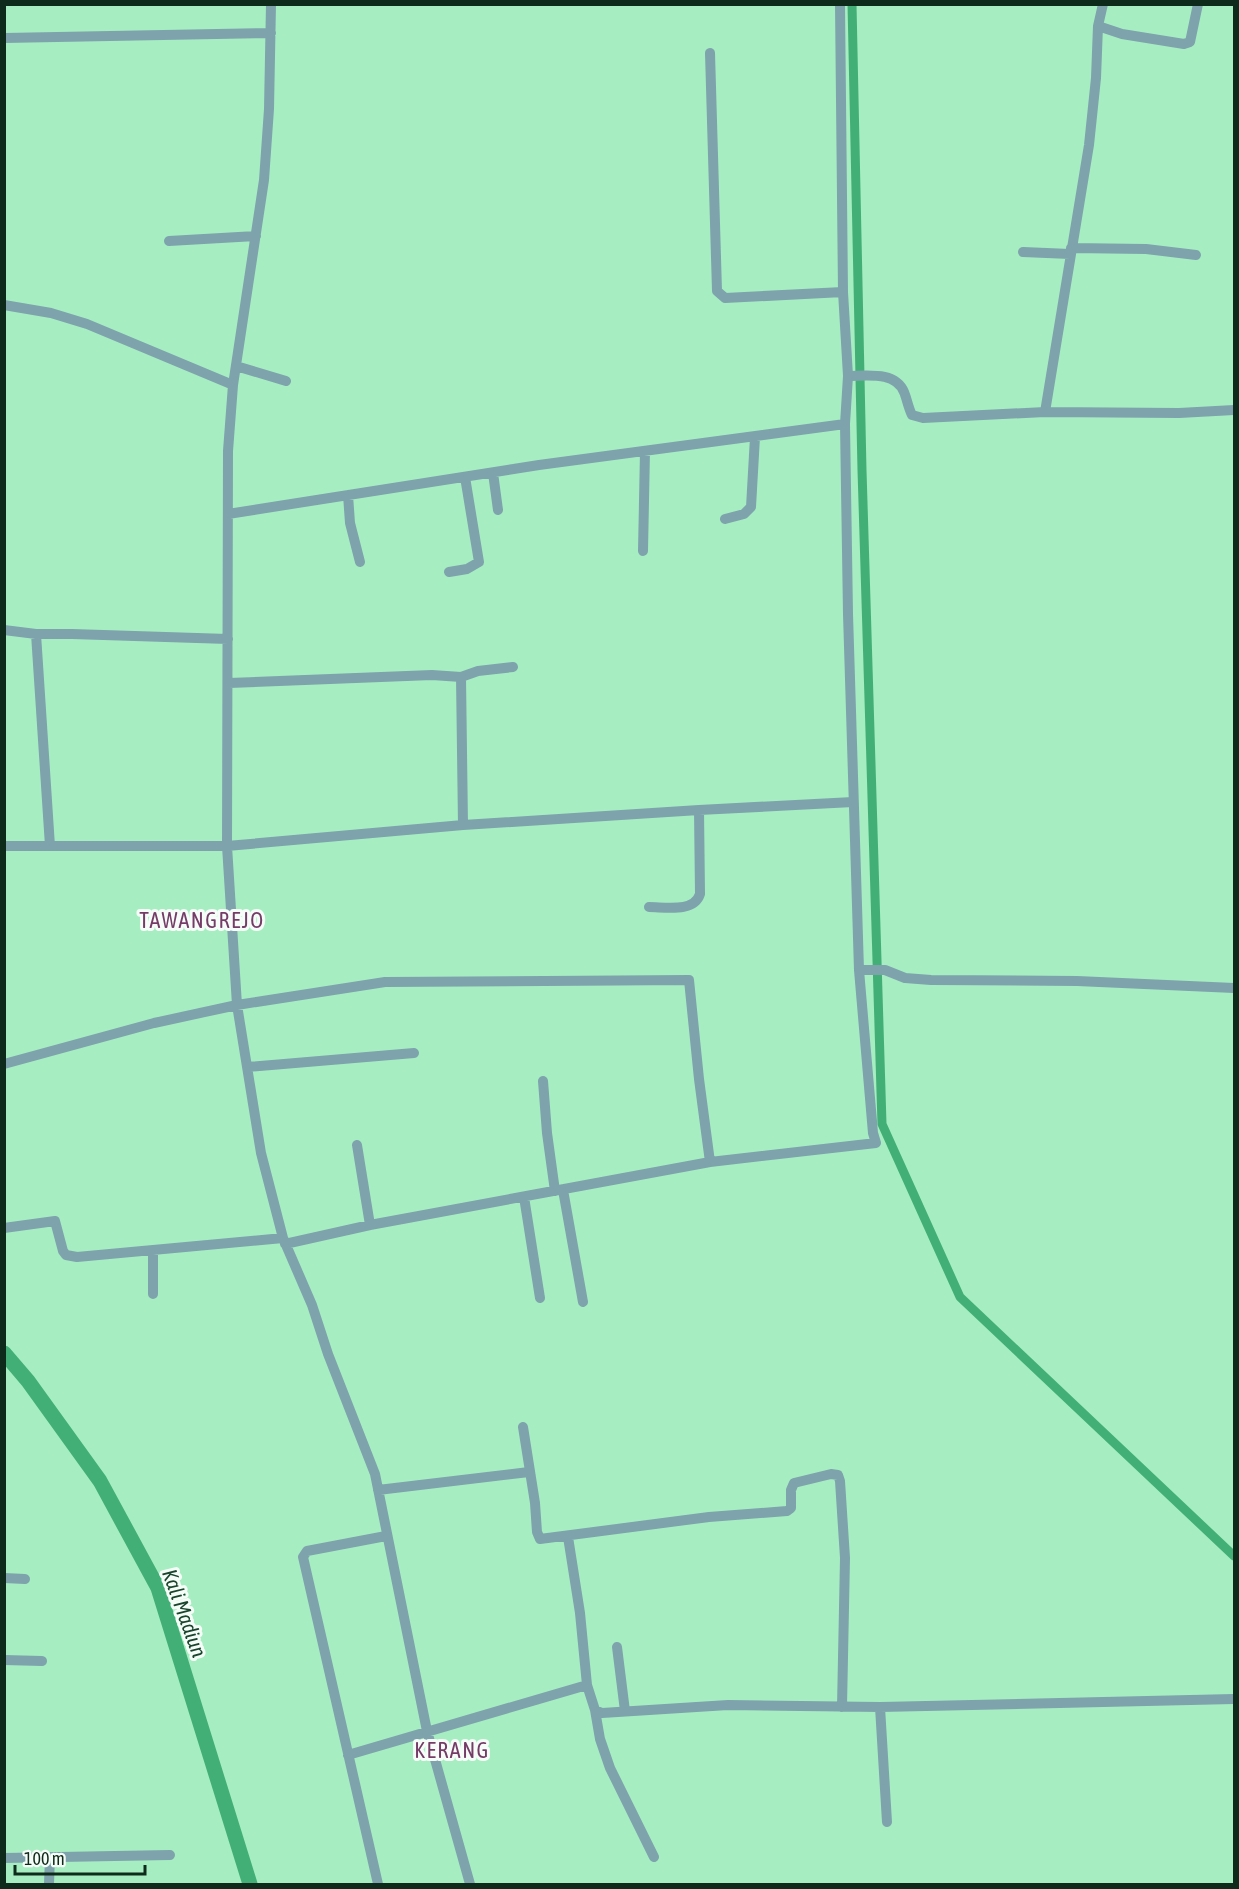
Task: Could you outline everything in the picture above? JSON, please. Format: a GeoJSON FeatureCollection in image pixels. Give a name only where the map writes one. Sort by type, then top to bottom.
{"type":"FeatureCollection","features":[{"type":"Feature","properties":{"kind":"street"},"geometry":{"type":"LineString","coordinates":[[271,4],[264,180],[233,386],[228,451],[227,846],[237,1005],[261,1153],[284,1241],[312,1305],[328,1354],[370,1459],[427,1731],[471,1884]]}},
{"type":"Feature","properties":{"kind":"street"},"geometry":{"type":"LineString","coordinates":[[4,1228],[55,1221],[63,1251],[71,1256],[284,1241],[710,1161],[876,1143],[873,1133],[862,970],[853,802],[845,424],[850,376],[843,292],[840,4]]}},
{"type":"Feature","properties":{"kind":"street"},"geometry":{"type":"LineString","coordinates":[[1045,412],[1089,145],[1096,78],[1098,26],[1103,4]]}},
{"type":"Feature","properties":{"kind":"street"},"geometry":{"type":"LineString","coordinates":[[1098,26],[1122,34],[1184,44],[1190,42],[1198,4]]}},
{"type":"Feature","properties":{"kind":"street"},"geometry":{"type":"LineString","coordinates":[[4,38],[271,33]]}},
{"type":"Feature","properties":{"kind":"street"},"geometry":{"type":"LineString","coordinates":[[710,53],[717,291],[725,298],[843,292]]}},
{"type":"Feature","properties":{"kind":"street"},"geometry":{"type":"LineString","coordinates":[[169,241],[256,236]]}},
{"type":"Feature","properties":{"kind":"street"},"geometry":{"type":"LineString","coordinates":[[1023,252],[1146,249],[1196,255]]}},
{"type":"Feature","properties":{"kind":"street"},"geometry":{"type":"LineString","coordinates":[[4,305],[87,324],[233,386]]}},
{"type":"Feature","properties":{"kind":"street"},"geometry":{"type":"LineString","coordinates":[[236,366],[286,381]]}},
{"type":"Feature","properties":{"kind":"street"},"geometry":{"type":"LineString","coordinates":[[850,376],[894,379],[900,384],[912,415],[917,417],[1045,412],[1179,413],[1234,410]]}},
{"type":"Feature","properties":{"kind":"street"},"geometry":{"type":"LineString","coordinates":[[228,514],[465,477],[845,424]]}},
{"type":"Feature","properties":{"kind":"street"},"geometry":{"type":"LineString","coordinates":[[725,519],[744,514],[751,507],[755,437]]}},
{"type":"Feature","properties":{"kind":"street"},"geometry":{"type":"LineString","coordinates":[[643,551],[645,451]]}},
{"type":"Feature","properties":{"kind":"street"},"geometry":{"type":"LineString","coordinates":[[493,473],[498,510]]}},
{"type":"Feature","properties":{"kind":"street"},"geometry":{"type":"LineString","coordinates":[[448,572],[467,569],[479,562],[465,477]]}},
{"type":"Feature","properties":{"kind":"street"},"geometry":{"type":"LineString","coordinates":[[348,495],[350,524],[360,562]]}},
{"type":"Feature","properties":{"kind":"street"},"geometry":{"type":"LineString","coordinates":[[4,630],[36,634],[72,633],[228,639]]}},
{"type":"Feature","properties":{"kind":"street"},"geometry":{"type":"LineString","coordinates":[[36,634],[50,846]]}},
{"type":"Feature","properties":{"kind":"street"},"geometry":{"type":"LineString","coordinates":[[229,683],[432,675],[461,677],[478,671],[513,667]]}},
{"type":"Feature","properties":{"kind":"street"},"geometry":{"type":"LineString","coordinates":[[461,677],[463,825]]}},
{"type":"Feature","properties":{"kind":"street"},"geometry":{"type":"LineString","coordinates":[[4,846],[227,846],[463,825],[853,802]]}},
{"type":"Feature","properties":{"kind":"street"},"geometry":{"type":"LineString","coordinates":[[649,907],[688,907],[696,903],[700,894],[699,810]]}},
{"type":"Feature","properties":{"kind":"street"},"geometry":{"type":"LineString","coordinates":[[862,970],[885,970],[905,978],[931,980],[1077,981],[1234,988]]}},
{"type":"Feature","properties":{"kind":"street"},"geometry":{"type":"LineString","coordinates":[[4,1064],[154,1023],[237,1005],[385,982],[689,980],[710,1161]]}},
{"type":"Feature","properties":{"kind":"street"},"geometry":{"type":"LineString","coordinates":[[248,1067],[414,1053]]}},
{"type":"Feature","properties":{"kind":"street"},"geometry":{"type":"LineString","coordinates":[[543,1081],[547,1133],[582,1302]]}},
{"type":"Feature","properties":{"kind":"street"},"geometry":{"type":"LineString","coordinates":[[357,1145],[370,1225]]}},
{"type":"Feature","properties":{"kind":"street"},"geometry":{"type":"LineString","coordinates":[[524,1197],[540,1298]]}},
{"type":"Feature","properties":{"kind":"street"},"geometry":{"type":"LineString","coordinates":[[153,1250],[153,1294]]}},
{"type":"Feature","properties":{"kind":"street"},"geometry":{"type":"LineString","coordinates":[[523,1427],[540,1539],[709,1517],[787,1512],[791,1508],[790,1490],[794,1483],[831,1474],[838,1475],[844,1558],[842,1707]]}},
{"type":"Feature","properties":{"kind":"street"},"geometry":{"type":"LineString","coordinates":[[378,1490],[530,1472]]}},
{"type":"Feature","properties":{"kind":"street"},"geometry":{"type":"LineString","coordinates":[[378,1884],[320,1635],[304,1554],[307,1551],[386,1536]]}},
{"type":"Feature","properties":{"kind":"street"},"geometry":{"type":"LineString","coordinates":[[568,1537],[580,1613],[587,1685],[595,1710],[600,1739],[610,1768],[654,1857]]}},
{"type":"Feature","properties":{"kind":"street"},"geometry":{"type":"LineString","coordinates":[[4,1578],[25,1579]]}},
{"type":"Feature","properties":{"kind":"street"},"geometry":{"type":"LineString","coordinates":[[617,1647],[626,1711]]}},
{"type":"Feature","properties":{"kind":"street"},"geometry":{"type":"LineString","coordinates":[[4,1660],[42,1661]]}},
{"type":"Feature","properties":{"kind":"street"},"geometry":{"type":"LineString","coordinates":[[348,1755],[587,1685]]}},
{"type":"Feature","properties":{"kind":"street"},"geometry":{"type":"LineString","coordinates":[[595,1710],[602,1713],[728,1705],[880,1707],[1234,1699]]}},
{"type":"Feature","properties":{"kind":"street"},"geometry":{"type":"LineString","coordinates":[[880,1707],[887,1822]]}},
{"type":"Feature","properties":{"kind":"street"},"geometry":{"type":"LineString","coordinates":[[4,1858],[170,1855]]}},
{"type":"Feature","properties":{"kind":"street"},"geometry":{"type":"LineString","coordinates":[[49,1884],[50,1857]]}},
{"type":"Feature","properties":{"kind":"waterway"},"geometry":{"type":"LineString","coordinates":[[852,4],[862,470],[882,1124],[960,1297],[1234,1556]]}},
{"type":"Feature","properties":{"kind":"waterway","name":"Kali Madiun"},"geometry":{"type":"LineString","coordinates":[[4,1353],[28,1381],[100,1481],[158,1588],[250,1884]]}},
{"type":"Feature","properties":{"kind":"district","name":"TAWANGREJO"},"geometry":{"type":"Point","coordinates":[202,920]}},
{"type":"Feature","properties":{"kind":"district","name":"KERANG"},"geometry":{"type":"Point","coordinates":[452,1750]}}]}
